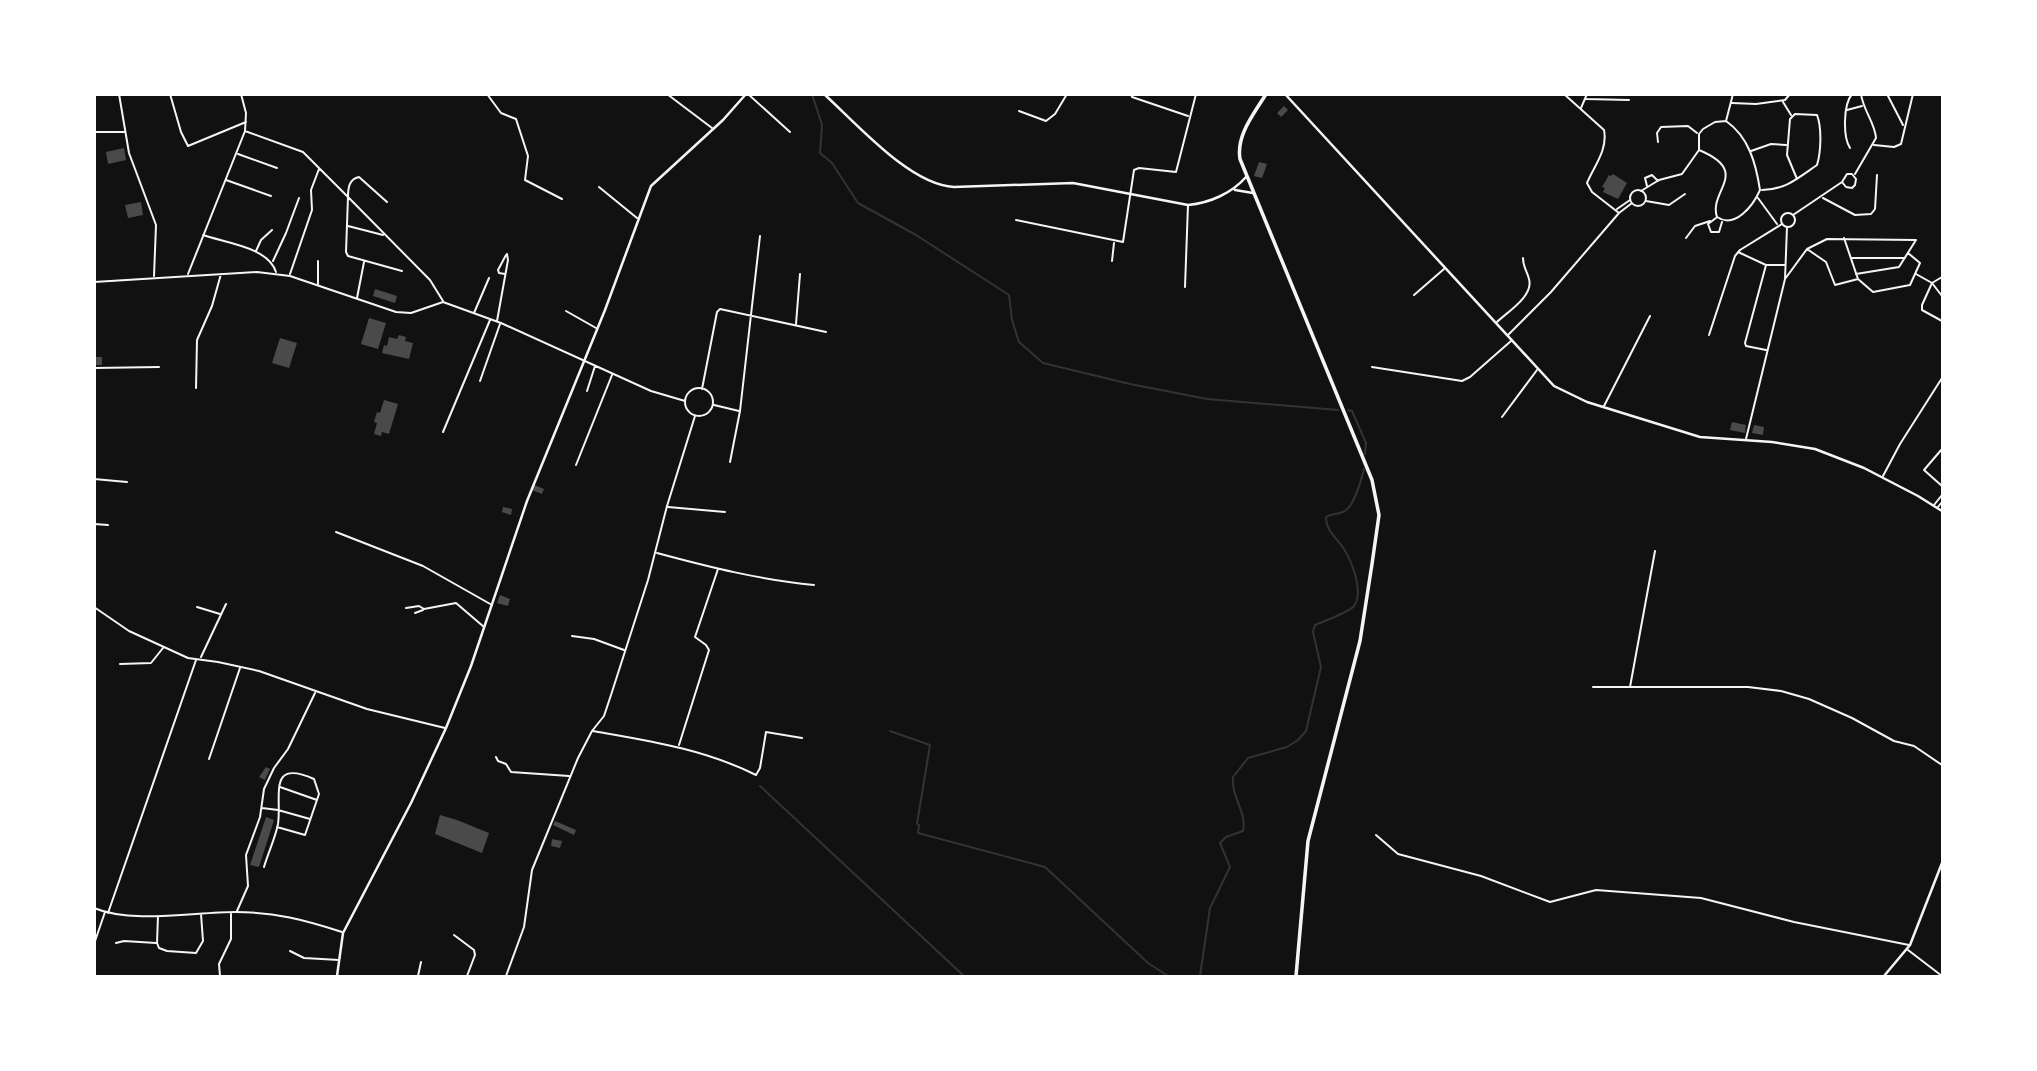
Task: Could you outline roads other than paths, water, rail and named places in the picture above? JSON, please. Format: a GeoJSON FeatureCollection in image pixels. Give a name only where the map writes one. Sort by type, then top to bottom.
{"type":"FeatureCollection","features":[{"type":"Feature","properties":{"kind":"highway"},"geometry":{"type":"LineString","coordinates":[[1266,94],[1240,142],[1240,159],[1372,480],[1379,515],[1360,641],[1308,841],[1296,976]]}},
{"type":"Feature","properties":{"kind":"main road"},"geometry":{"type":"LineString","coordinates":[[337,976],[343,933],[411,803],[446,728],[485,628],[527,501],[651,186],[747,94]]}},
{"type":"Feature","properties":{"kind":"main road"},"geometry":{"type":"LineString","coordinates":[[824,94],[909,169],[937,185],[954,187],[1064,182],[1188,205],[1235,190],[1246,177]]}},
{"type":"Feature","properties":{"kind":"main road"},"geometry":{"type":"LineString","coordinates":[[1285,94],[1547,380],[1563,392],[1700,437],[1807,447],[1882,477],[1942,511]]}},
{"type":"Feature","properties":{"kind":"main road"},"geometry":{"type":"LineString","coordinates":[[1235,190],[1253,194]]}},
{"type":"Feature","properties":{"kind":"main road"},"geometry":{"type":"LineString","coordinates":[[1884,976],[1908,947],[1942,863]]}},
{"type":"Feature","properties":{"kind":"street"},"geometry":{"type":"LineString","coordinates":[[118,94],[134,168],[156,225],[154,277]]}},
{"type":"Feature","properties":{"kind":"street"},"geometry":{"type":"LineString","coordinates":[[170,94],[180,132],[188,146],[247,121]]}},
{"type":"Feature","properties":{"kind":"street"},"geometry":{"type":"LineString","coordinates":[[187,275],[245,131],[247,121],[241,94]]}},
{"type":"Feature","properties":{"kind":"street"},"geometry":{"type":"LineString","coordinates":[[487,94],[501,113],[516,119],[528,156],[525,180],[562,199]]}},
{"type":"Feature","properties":{"kind":"street"},"geometry":{"type":"LineString","coordinates":[[667,94],[713,129]]}},
{"type":"Feature","properties":{"kind":"street"},"geometry":{"type":"LineString","coordinates":[[747,94],[790,132]]}},
{"type":"Feature","properties":{"kind":"street"},"geometry":{"type":"LineString","coordinates":[[1019,111],[1046,121],[1055,114],[1066,94]]}},
{"type":"Feature","properties":{"kind":"street"},"geometry":{"type":"LineString","coordinates":[[1131,94],[1132,97],[1189,116]]}},
{"type":"Feature","properties":{"kind":"street"},"geometry":{"type":"LineString","coordinates":[[1016,220],[1114,242],[1124,241],[1135,169],[1176,172],[1196,94]]}},
{"type":"Feature","properties":{"kind":"street"},"geometry":{"type":"LineString","coordinates":[[1564,94],[1600,124],[1606,135],[1601,156],[1588,179],[1589,189],[1619,213]]}},
{"type":"Feature","properties":{"kind":"street"},"geometry":{"type":"LineString","coordinates":[[1580,109],[1587,94]]}},
{"type":"Feature","properties":{"kind":"street"},"geometry":{"type":"LineString","coordinates":[[1726,121],[1733,94]]}},
{"type":"Feature","properties":{"kind":"street"},"geometry":{"type":"LineString","coordinates":[[1731,103],[1783,101],[1790,94]]}},
{"type":"Feature","properties":{"kind":"street"},"geometry":{"type":"LineString","coordinates":[[1850,148],[1846,142],[1846,110],[1852,94]]}},
{"type":"Feature","properties":{"kind":"street"},"geometry":{"type":"LineString","coordinates":[[1854,175],[1873,145],[1876,132],[1860,94]]}},
{"type":"Feature","properties":{"kind":"street"},"geometry":{"type":"LineString","coordinates":[[1887,94],[1904,127]]}},
{"type":"Feature","properties":{"kind":"street"},"geometry":{"type":"LineString","coordinates":[[1873,145],[1899,146],[1913,94]]}},
{"type":"Feature","properties":{"kind":"street"},"geometry":{"type":"LineString","coordinates":[[1586,99],[1629,100]]}},
{"type":"Feature","properties":{"kind":"street"},"geometry":{"type":"LineString","coordinates":[[1783,101],[1792,116],[1787,145],[1788,160],[1797,179]]}},
{"type":"Feature","properties":{"kind":"street"},"geometry":{"type":"LineString","coordinates":[[1846,110],[1863,106]]}},
{"type":"Feature","properties":{"kind":"street"},"geometry":{"type":"LineString","coordinates":[[1760,190],[1777,190],[1819,162],[1817,115],[1792,116]]}},
{"type":"Feature","properties":{"kind":"street"},"geometry":{"type":"LineString","coordinates":[[1508,336],[1551,292],[1631,201],[1633,192],[1682,174],[1699,150],[1699,134],[1708,125],[1726,121]]}},
{"type":"Feature","properties":{"kind":"street"},"geometry":{"type":"LineString","coordinates":[[1699,150],[1719,159],[1724,168],[1724,187],[1715,209],[1717,218],[1722,221],[1737,218],[1751,206],[1760,190],[1750,151],[1741,133],[1726,121]]}},
{"type":"Feature","properties":{"kind":"street"},"geometry":{"type":"LineString","coordinates":[[1658,142],[1657,133],[1661,128],[1688,126],[1699,134]]}},
{"type":"Feature","properties":{"kind":"street"},"geometry":{"type":"LineString","coordinates":[[245,131],[297,148],[430,280],[443,302]]}},
{"type":"Feature","properties":{"kind":"street"},"geometry":{"type":"LineString","coordinates":[[94,132],[125,132]]}},
{"type":"Feature","properties":{"kind":"street"},"geometry":{"type":"LineString","coordinates":[[1750,151],[1771,144],[1787,145]]}},
{"type":"Feature","properties":{"kind":"street"},"geometry":{"type":"LineString","coordinates":[[237,154],[276,168]]}},
{"type":"Feature","properties":{"kind":"street"},"geometry":{"type":"LineString","coordinates":[[290,276],[312,210],[311,190],[320,168]]}},
{"type":"Feature","properties":{"kind":"street"},"geometry":{"type":"LineString","coordinates":[[1782,224],[1780,220],[1783,215],[1793,215],[1822,198],[1842,182],[1847,174],[1854,175]]}},
{"type":"Feature","properties":{"kind":"street"},"geometry":{"type":"LineString","coordinates":[[1647,187],[1645,181],[1648,176],[1652,175],[1658,181]]}},
{"type":"Feature","properties":{"kind":"street"},"geometry":{"type":"LineString","coordinates":[[1842,182],[1846,187],[1853,187],[1857,181],[1854,175]]}},
{"type":"Feature","properties":{"kind":"street"},"geometry":{"type":"LineString","coordinates":[[1822,198],[1855,215],[1871,214],[1875,209],[1877,175]]}},
{"type":"Feature","properties":{"kind":"street"},"geometry":{"type":"LineString","coordinates":[[387,202],[359,177],[353,179],[349,185],[346,254],[402,271]]}},
{"type":"Feature","properties":{"kind":"street"},"geometry":{"type":"LineString","coordinates":[[225,180],[271,196]]}},
{"type":"Feature","properties":{"kind":"street"},"geometry":{"type":"LineString","coordinates":[[599,187],[638,219]]}},
{"type":"Feature","properties":{"kind":"street"},"geometry":{"type":"LineString","coordinates":[[1641,191],[1645,195],[1645,201]]}},
{"type":"Feature","properties":{"kind":"street"},"geometry":{"type":"LineString","coordinates":[[1631,201],[1639,205],[1645,201],[1669,205],[1685,194]]}},
{"type":"Feature","properties":{"kind":"street"},"geometry":{"type":"LineString","coordinates":[[1757,197],[1778,225]]}},
{"type":"Feature","properties":{"kind":"street"},"geometry":{"type":"LineString","coordinates":[[272,261],[299,198]]}},
{"type":"Feature","properties":{"kind":"street"},"geometry":{"type":"LineString","coordinates":[[1615,211],[1631,201]]}},
{"type":"Feature","properties":{"kind":"street"},"geometry":{"type":"LineString","coordinates":[[1185,287],[1188,205]]}},
{"type":"Feature","properties":{"kind":"street"},"geometry":{"type":"LineString","coordinates":[[1787,227],[1795,222],[1793,215]]}},
{"type":"Feature","properties":{"kind":"street"},"geometry":{"type":"LineString","coordinates":[[1686,238],[1695,226],[1717,218]]}},
{"type":"Feature","properties":{"kind":"street"},"geometry":{"type":"LineString","coordinates":[[1711,220],[1709,229],[1713,234],[1720,232],[1722,221]]}},
{"type":"Feature","properties":{"kind":"street"},"geometry":{"type":"LineString","coordinates":[[1709,335],[1738,252],[1778,225],[1787,227]]}},
{"type":"Feature","properties":{"kind":"street"},"geometry":{"type":"LineString","coordinates":[[347,226],[386,236]]}},
{"type":"Feature","properties":{"kind":"street"},"geometry":{"type":"LineString","coordinates":[[1746,440],[1784,279],[1787,227]]}},
{"type":"Feature","properties":{"kind":"street"},"geometry":{"type":"LineString","coordinates":[[255,252],[261,240],[272,230]]}},
{"type":"Feature","properties":{"kind":"street"},"geometry":{"type":"LineString","coordinates":[[203,235],[255,252],[272,261],[276,273]]}},
{"type":"Feature","properties":{"kind":"street"},"geometry":{"type":"LineString","coordinates":[[730,462],[740,411],[760,236]]}},
{"type":"Feature","properties":{"kind":"street"},"geometry":{"type":"LineString","coordinates":[[1784,279],[1807,249],[1827,239],[1844,237],[1915,240],[1899,267],[1856,274]]}},
{"type":"Feature","properties":{"kind":"street"},"geometry":{"type":"LineString","coordinates":[[1844,237],[1858,279],[1875,292],[1908,286],[1919,261],[1908,253]]}},
{"type":"Feature","properties":{"kind":"street"},"geometry":{"type":"LineString","coordinates":[[1112,261],[1114,242]]}},
{"type":"Feature","properties":{"kind":"street"},"geometry":{"type":"LineString","coordinates":[[1807,249],[1826,262],[1834,284],[1858,279]]}},
{"type":"Feature","properties":{"kind":"street"},"geometry":{"type":"LineString","coordinates":[[1738,252],[1766,265],[1786,265]]}},
{"type":"Feature","properties":{"kind":"street"},"geometry":{"type":"LineString","coordinates":[[480,381],[499,323],[509,256],[507,254],[498,270],[506,275]]}},
{"type":"Feature","properties":{"kind":"street"},"geometry":{"type":"LineString","coordinates":[[1496,323],[1528,292],[1530,282],[1524,269],[1523,258]]}},
{"type":"Feature","properties":{"kind":"street"},"geometry":{"type":"LineString","coordinates":[[1850,258],[1905,258]]}},
{"type":"Feature","properties":{"kind":"street"},"geometry":{"type":"LineString","coordinates":[[318,261],[318,285]]}},
{"type":"Feature","properties":{"kind":"street"},"geometry":{"type":"LineString","coordinates":[[357,299],[364,261]]}},
{"type":"Feature","properties":{"kind":"street"},"geometry":{"type":"LineString","coordinates":[[1766,265],[1745,343],[1746,346],[1767,351]]}},
{"type":"Feature","properties":{"kind":"street"},"geometry":{"type":"LineString","coordinates":[[1414,295],[1444,268]]}},
{"type":"Feature","properties":{"kind":"street"},"geometry":{"type":"LineString","coordinates":[[94,282],[222,273],[276,273],[401,313],[418,311],[443,302],[490,319],[651,391],[685,401]]}},
{"type":"Feature","properties":{"kind":"street"},"geometry":{"type":"LineString","coordinates":[[196,388],[197,340],[212,306],[222,273]]}},
{"type":"Feature","properties":{"kind":"street"},"geometry":{"type":"LineString","coordinates":[[1915,273],[1932,283],[1942,296]]}},
{"type":"Feature","properties":{"kind":"street"},"geometry":{"type":"LineString","coordinates":[[796,325],[800,274]]}},
{"type":"Feature","properties":{"kind":"street"},"geometry":{"type":"LineString","coordinates":[[1942,277],[1932,283],[1921,308],[1942,321]]}},
{"type":"Feature","properties":{"kind":"street"},"geometry":{"type":"LineString","coordinates":[[474,313],[489,278]]}},
{"type":"Feature","properties":{"kind":"street"},"geometry":{"type":"LineString","coordinates":[[702,389],[718,310],[826,332]]}},
{"type":"Feature","properties":{"kind":"street"},"geometry":{"type":"LineString","coordinates":[[566,311],[597,328]]}},
{"type":"Feature","properties":{"kind":"street"},"geometry":{"type":"LineString","coordinates":[[1604,407],[1650,316]]}},
{"type":"Feature","properties":{"kind":"street"},"geometry":{"type":"LineString","coordinates":[[443,432],[490,319]]}},
{"type":"Feature","properties":{"kind":"street"},"geometry":{"type":"LineString","coordinates":[[1371,367],[1462,381],[1512,340]]}},
{"type":"Feature","properties":{"kind":"street"},"geometry":{"type":"LineString","coordinates":[[587,391],[596,365]]}},
{"type":"Feature","properties":{"kind":"street"},"geometry":{"type":"LineString","coordinates":[[94,369],[159,367]]}},
{"type":"Feature","properties":{"kind":"street"},"geometry":{"type":"LineString","coordinates":[[1502,417],[1538,369]]}},
{"type":"Feature","properties":{"kind":"street"},"geometry":{"type":"LineString","coordinates":[[576,465],[613,374]]}},
{"type":"Feature","properties":{"kind":"street"},"geometry":{"type":"LineString","coordinates":[[1882,477],[1900,443],[1942,378]]}},
{"type":"Feature","properties":{"kind":"street"},"geometry":{"type":"LineString","coordinates":[[702,389],[712,397],[713,404],[706,414],[695,416],[687,409],[685,401],[691,391],[702,389]]}},
{"type":"Feature","properties":{"kind":"street"},"geometry":{"type":"LineString","coordinates":[[713,404],[740,411]]}},
{"type":"Feature","properties":{"kind":"street"},"geometry":{"type":"LineString","coordinates":[[506,976],[524,927],[532,870],[570,776],[592,731],[604,716],[656,553],[667,506],[695,416]]}},
{"type":"Feature","properties":{"kind":"street"},"geometry":{"type":"LineString","coordinates":[[1942,449],[1924,470],[1942,486]]}},
{"type":"Feature","properties":{"kind":"street"},"geometry":{"type":"LineString","coordinates":[[94,479],[127,482]]}},
{"type":"Feature","properties":{"kind":"street"},"geometry":{"type":"LineString","coordinates":[[1935,506],[1942,495]]}},
{"type":"Feature","properties":{"kind":"street"},"geometry":{"type":"LineString","coordinates":[[1935,506],[1942,502]]}},
{"type":"Feature","properties":{"kind":"street"},"geometry":{"type":"LineString","coordinates":[[667,506],[725,512]]}},
{"type":"Feature","properties":{"kind":"street"},"geometry":{"type":"LineString","coordinates":[[94,524],[108,525]]}},
{"type":"Feature","properties":{"kind":"street"},"geometry":{"type":"LineString","coordinates":[[336,532],[424,566],[492,606]]}},
{"type":"Feature","properties":{"kind":"street"},"geometry":{"type":"LineString","coordinates":[[1630,687],[1655,551]]}},
{"type":"Feature","properties":{"kind":"street"},"geometry":{"type":"LineString","coordinates":[[656,553],[718,569],[758,575],[767,580],[814,585]]}},
{"type":"Feature","properties":{"kind":"street"},"geometry":{"type":"LineString","coordinates":[[679,746],[709,650],[695,637],[718,569]]}},
{"type":"Feature","properties":{"kind":"street"},"geometry":{"type":"LineString","coordinates":[[406,608],[414,606],[424,609],[456,603],[485,628]]}},
{"type":"Feature","properties":{"kind":"street"},"geometry":{"type":"LineString","coordinates":[[94,944],[198,659],[226,604]]}},
{"type":"Feature","properties":{"kind":"street"},"geometry":{"type":"LineString","coordinates":[[94,607],[129,631],[163,647],[198,659],[240,667],[397,718],[446,728]]}},
{"type":"Feature","properties":{"kind":"street"},"geometry":{"type":"LineString","coordinates":[[197,607],[221,614]]}},
{"type":"Feature","properties":{"kind":"street"},"geometry":{"type":"LineString","coordinates":[[415,613],[424,609]]}},
{"type":"Feature","properties":{"kind":"street"},"geometry":{"type":"LineString","coordinates":[[572,636],[594,639],[625,650]]}},
{"type":"Feature","properties":{"kind":"street"},"geometry":{"type":"LineString","coordinates":[[120,664],[151,663],[163,647]]}},
{"type":"Feature","properties":{"kind":"street"},"geometry":{"type":"LineString","coordinates":[[209,760],[240,667]]}},
{"type":"Feature","properties":{"kind":"street"},"geometry":{"type":"LineString","coordinates":[[1594,687],[1748,687],[1781,691],[1809,699],[1894,741],[1914,746],[1942,765]]}},
{"type":"Feature","properties":{"kind":"street"},"geometry":{"type":"LineString","coordinates":[[236,912],[248,886],[246,855],[268,780],[288,749],[316,691]]}},
{"type":"Feature","properties":{"kind":"street"},"geometry":{"type":"LineString","coordinates":[[592,731],[679,746],[726,761],[757,775],[766,732],[802,738]]}},
{"type":"Feature","properties":{"kind":"street"},"geometry":{"type":"LineString","coordinates":[[496,757],[498,761],[506,764],[511,772],[570,776]]}},
{"type":"Feature","properties":{"kind":"street"},"geometry":{"type":"LineString","coordinates":[[264,867],[277,827],[279,786],[289,772],[296,771],[314,779],[319,794],[305,835],[277,827]]}},
{"type":"Feature","properties":{"kind":"street"},"geometry":{"type":"LineString","coordinates":[[279,786],[317,800]]}},
{"type":"Feature","properties":{"kind":"street"},"geometry":{"type":"LineString","coordinates":[[261,808],[310,819]]}},
{"type":"Feature","properties":{"kind":"street"},"geometry":{"type":"LineString","coordinates":[[1376,835],[1398,854],[1481,876],[1550,902],[1596,891],[1701,898],[1908,947],[1942,976]]}},
{"type":"Feature","properties":{"kind":"street"},"geometry":{"type":"LineString","coordinates":[[94,908],[106,913],[158,915],[236,912],[292,916],[343,933]]}},
{"type":"Feature","properties":{"kind":"street"},"geometry":{"type":"LineString","coordinates":[[220,976],[219,964],[231,939],[231,912]]}},
{"type":"Feature","properties":{"kind":"street"},"geometry":{"type":"LineString","coordinates":[[158,915],[159,948],[167,951],[198,951],[203,942],[201,913]]}},
{"type":"Feature","properties":{"kind":"street"},"geometry":{"type":"LineString","coordinates":[[454,935],[474,950],[475,955],[467,976]]}},
{"type":"Feature","properties":{"kind":"street"},"geometry":{"type":"LineString","coordinates":[[116,943],[157,943]]}},
{"type":"Feature","properties":{"kind":"street"},"geometry":{"type":"LineString","coordinates":[[290,951],[304,958],[339,960]]}},
{"type":"Feature","properties":{"kind":"street"},"geometry":{"type":"LineString","coordinates":[[418,976],[421,962]]}},
{"type":"Feature","properties":{"kind":"waterway"},"geometry":{"type":"LineString","coordinates":[[812,94],[822,125],[820,153],[832,163],[858,203],[916,235],[1009,295],[1012,320],[1019,342],[1043,363],[1207,399],[1338,410]]}},
{"type":"Feature","properties":{"kind":"waterway"},"geometry":{"type":"LineString","coordinates":[[1348,410],[1352,411],[1366,443],[1365,454]]}},
{"type":"Feature","properties":{"kind":"waterway"},"geometry":{"type":"LineString","coordinates":[[1200,976],[1210,908],[1230,867],[1220,843],[1226,837],[1243,831],[1243,817],[1234,791],[1233,777],[1248,758],[1287,747],[1306,731],[1321,667],[1313,632],[1315,625],[1347,611],[1357,600],[1353,569],[1344,549],[1330,530],[1326,517],[1347,509],[1364,469]]}},
{"type":"Feature","properties":{"kind":"waterway"},"geometry":{"type":"LineString","coordinates":[[890,731],[930,745],[917,824],[918,833],[1045,867],[1148,963],[1168,976]]}},
{"type":"Feature","properties":{"kind":"waterway"},"geometry":{"type":"LineString","coordinates":[[760,786],[964,976]]}}]}
